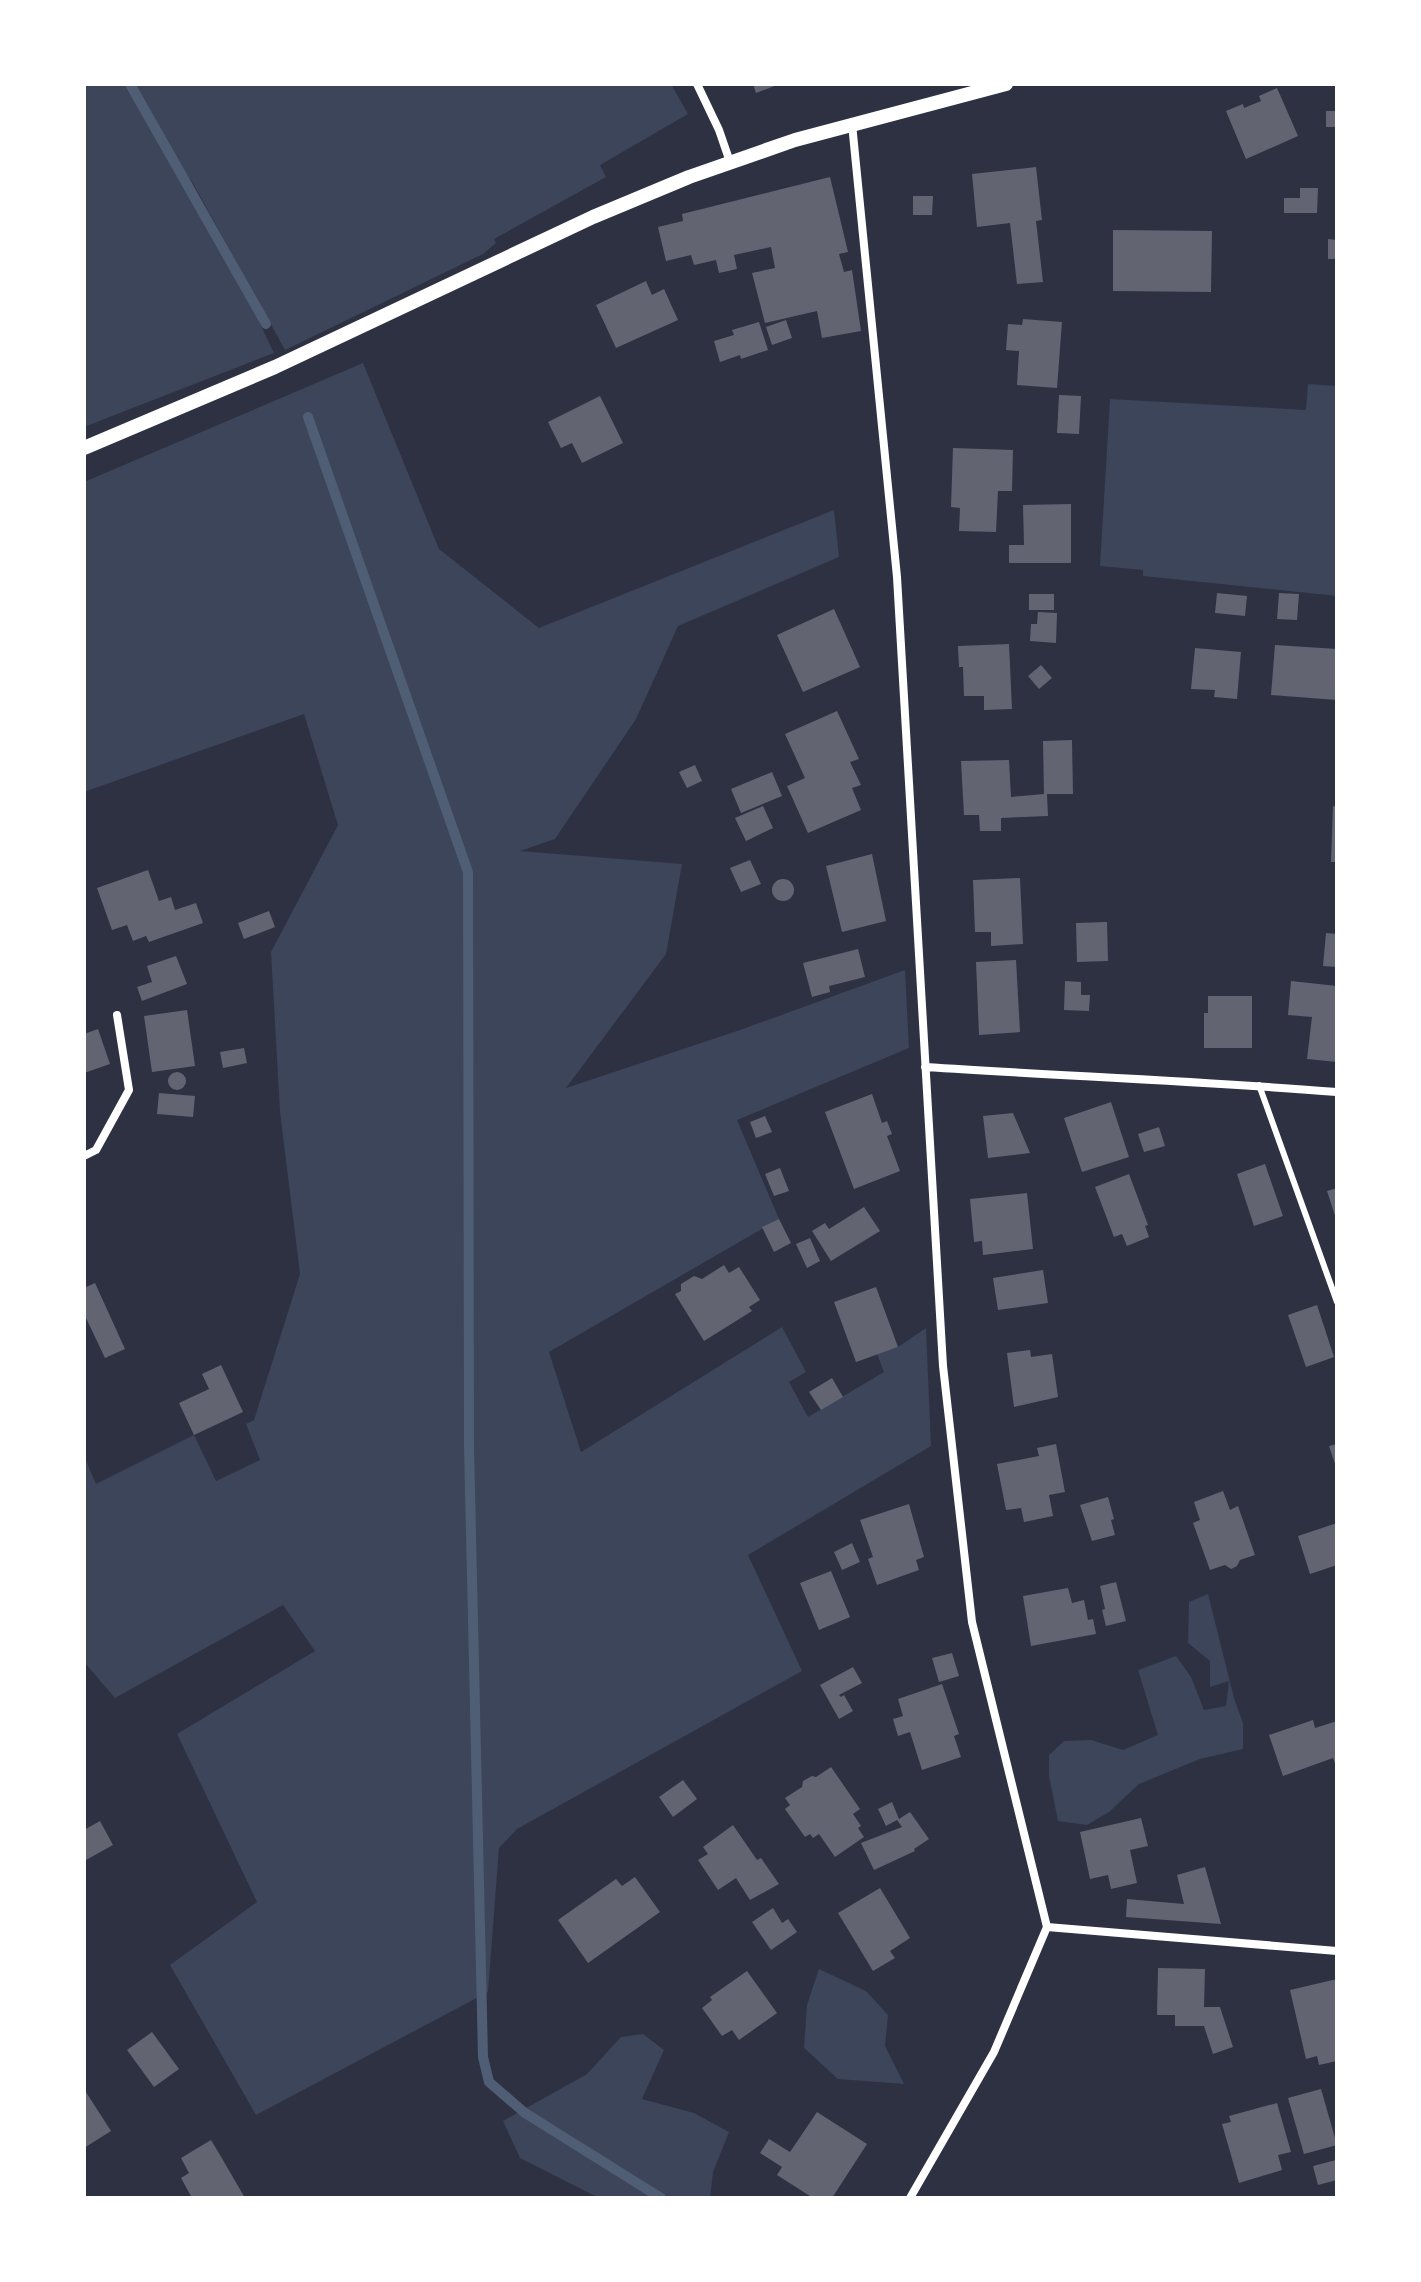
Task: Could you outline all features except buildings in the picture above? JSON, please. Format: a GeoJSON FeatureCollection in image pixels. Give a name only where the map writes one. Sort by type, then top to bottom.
{"type":"FeatureCollection","features":[{"type":"Feature","properties":{"kind":"street"},"geometry":{"type":"LineString","coordinates":[[697,84],[730,162]]}},
{"type":"Feature","properties":{"kind":"street"},"geometry":{"type":"LineString","coordinates":[[84,448],[275,367],[593,217],[730,162],[852,124],[1006,84]]}},
{"type":"Feature","properties":{"kind":"street"},"geometry":{"type":"LineString","coordinates":[[852,124],[897,577],[943,1366],[972,1622],[1047,1927],[994,2052],[910,2198]]}},
{"type":"Feature","properties":{"kind":"street"},"geometry":{"type":"LineString","coordinates":[[84,1156],[96,1150],[129,1090],[117,1015]]}},
{"type":"Feature","properties":{"kind":"street"},"geometry":{"type":"LineString","coordinates":[[925,1067],[1337,1092]]}},
{"type":"Feature","properties":{"kind":"street"},"geometry":{"type":"LineString","coordinates":[[1047,1927],[1337,1951]]}},
{"type":"Feature","properties":{"kind":"lane"},"geometry":{"type":"LineString","coordinates":[[1259,1085],[1337,1302]]}},
{"type":"Feature","properties":{"kind":"shaded area"},"geometry":{"type":"Polygon","coordinates":[[[84,84],[671,84],[688,114],[600,165],[606,177],[494,239],[496,243],[483,254],[285,350],[189,176],[274,353],[84,427],[84,84]]]}},
{"type":"Feature","properties":{"kind":"shaded area"},"geometry":{"type":"Polygon","coordinates":[[[363,363],[439,549],[539,628],[834,510],[839,557],[678,626],[636,719],[555,839],[520,851],[682,864],[666,954],[566,1088],[743,1029],[905,970],[909,1048],[737,1120],[779,1219],[549,1352],[581,1452],[782,1327],[806,1372],[789,1382],[808,1417],[884,1372],[877,1354],[898,1347],[926,1328],[931,1446],[748,1555],[802,1671],[517,1829],[499,1848],[488,1992],[256,2115],[170,1965],[257,1902],[177,1734],[315,1651],[283,1605],[115,1698],[84,1662],[84,1456],[96,1484],[194,1435],[216,1481],[260,1460],[246,1424],[254,1420],[300,1274],[280,1112],[271,952],[338,825],[304,714],[84,792],[84,482],[363,363]]]}},
{"type":"Feature","properties":{"kind":"shaded area"},"geometry":{"type":"Polygon","coordinates":[[[1308,384],[1337,386],[1337,596],[1143,576],[1143,570],[1100,566],[1110,399],[1306,410],[1308,384]]]}},
{"type":"Feature","properties":{"kind":"shaded area"},"geometry":{"type":"Polygon","coordinates":[[[1208,1594],[1243,1723],[1243,1749],[1200,1759],[1139,1784],[1109,1812],[1087,1825],[1058,1821],[1049,1776],[1049,1755],[1064,1741],[1091,1740],[1123,1750],[1158,1735],[1138,1670],[1176,1656],[1191,1677],[1204,1710],[1226,1706],[1229,1681],[1210,1687],[1210,1661],[1188,1643],[1189,1602],[1208,1594]]]}},
{"type":"Feature","properties":{"kind":"shaded area"},"geometry":{"type":"Polygon","coordinates":[[[819,1969],[866,1991],[888,2015],[885,2046],[904,2084],[838,2079],[804,2048],[807,2005],[819,1969]]]}},
{"type":"Feature","properties":{"kind":"shaded area"},"geometry":{"type":"Polygon","coordinates":[[[643,2034],[664,2050],[642,2099],[694,2113],[729,2132],[713,2172],[710,2198],[599,2198],[520,2158],[503,2121],[587,2074],[621,2037],[643,2034]]]}},
{"type":"Feature","properties":{"kind":"waterway"},"geometry":{"type":"LineString","coordinates":[[130,84],[266,324]]}},
{"type":"Feature","properties":{"kind":"waterway"},"geometry":{"type":"LineString","coordinates":[[308,417],[468,872],[469,1446],[483,2057],[489,2082],[525,2113],[661,2198]]}}]}
